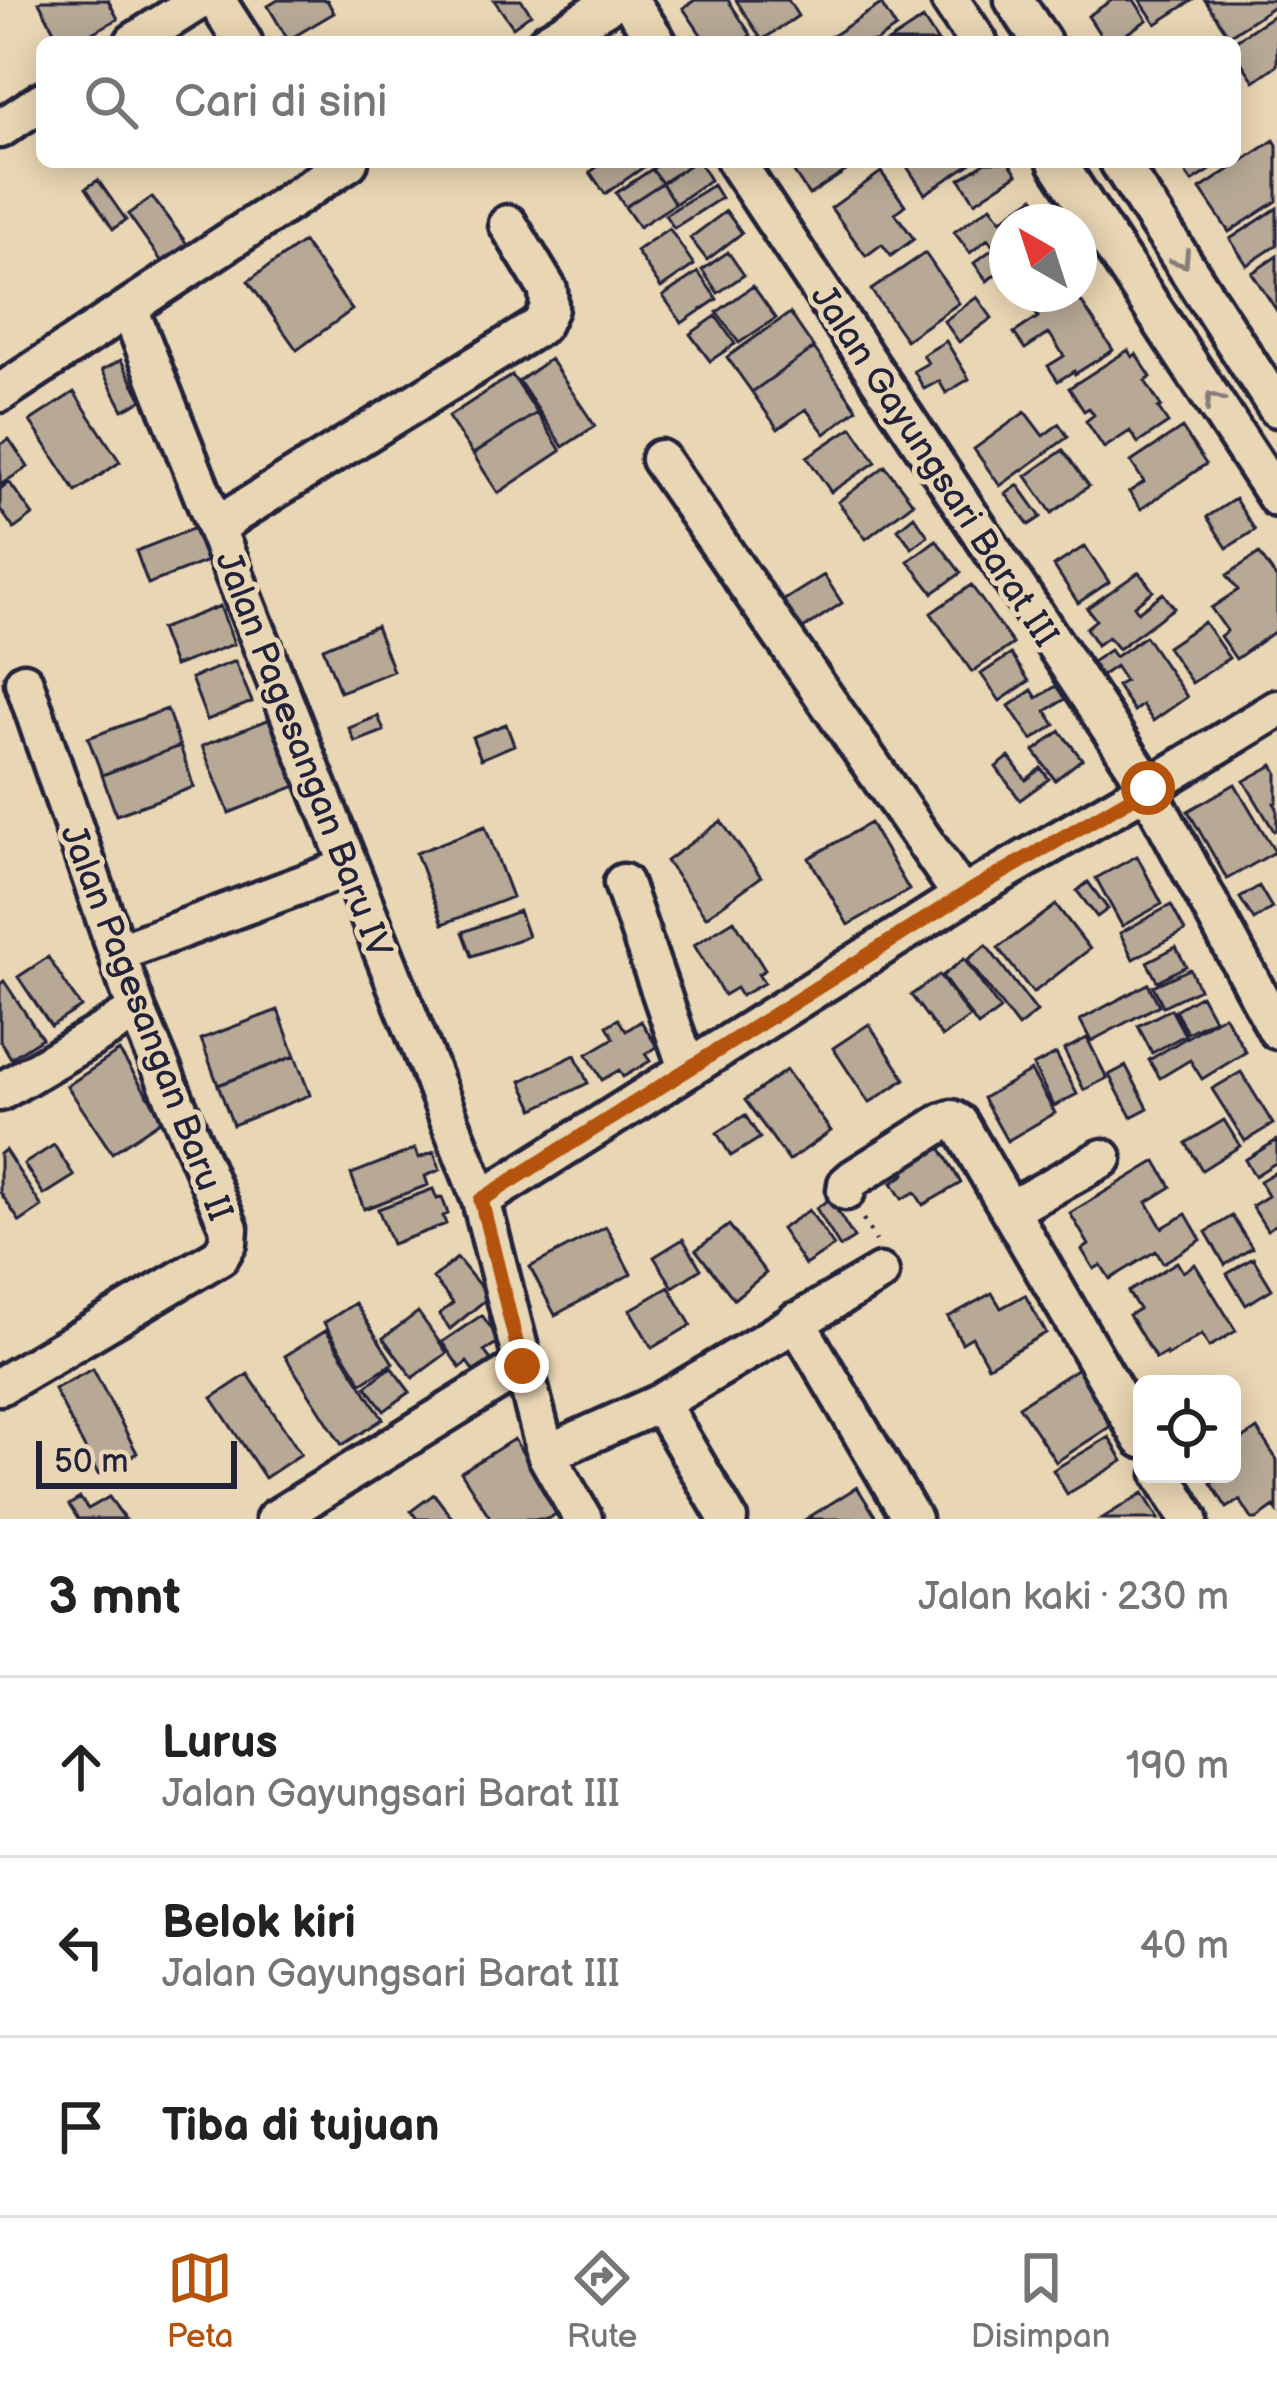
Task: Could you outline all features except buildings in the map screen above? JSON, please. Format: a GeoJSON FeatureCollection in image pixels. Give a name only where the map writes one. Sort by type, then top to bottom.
{"type":"FeatureCollection","features":[{"type":"Feature","properties":{"kind":"street"},"geometry":{"type":"LineString","coordinates":[[143,36],[200,0]]}},
{"type":"Feature","properties":{"kind":"street"},"geometry":{"type":"LineString","coordinates":[[216,0],[239,36]]}},
{"type":"Feature","properties":{"kind":"street"},"geometry":{"type":"LineString","coordinates":[[557,36],[616,0]]}},
{"type":"Feature","properties":{"kind":"street"},"geometry":{"type":"LineString","coordinates":[[629,0],[653,36]]}},
{"type":"Feature","properties":{"kind":"street"},"geometry":{"type":"LineString","coordinates":[[950,0],[974,36]]}},
{"type":"Feature","properties":{"kind":"street"},"geometry":{"type":"LineString","coordinates":[[1015,0],[1038,36]]}},
{"type":"Feature","properties":{"kind":"street"},"geometry":{"type":"LineString","coordinates":[[0,129],[36,105]]}},
{"type":"Feature","properties":{"kind":"street"},"geometry":{"type":"LineString","coordinates":[[0,393],[330,168]]}},
{"type":"Feature","properties":{"kind":"street","name":"Jalan Gayungsari Barat III"},"geometry":{"type":"LineString","coordinates":[[740,168],[1143,778],[1277,1030]]}},
{"type":"Feature","properties":{"kind":"street"},"geometry":{"type":"LineString","coordinates":[[1061,168],[1277,498]]}},
{"type":"Feature","properties":{"kind":"street"},"geometry":{"type":"LineString","coordinates":[[1123,168],[1277,408]]}},
{"type":"Feature","properties":{"kind":"street"},"geometry":{"type":"LineString","coordinates":[[216,529],[541,325],[549,308],[548,290],[508,224]]}},
{"type":"Feature","properties":{"kind":"street","name":"Jalan Pagesangan Baru IV"},"geometry":{"type":"LineString","coordinates":[[129,308],[481,1200]]}},
{"type":"Feature","properties":{"kind":"street"},"geometry":{"type":"LineString","coordinates":[[660,459],[962,896]]}},
{"type":"Feature","properties":{"kind":"street","name":"Jalan Pagesangan Baru II"},"geometry":{"type":"LineString","coordinates":[[0,1387],[220,1256],[228,1243],[229,1228],[137,1011],[24,682]]}},
{"type":"Feature","properties":{"kind":"street"},"geometry":{"type":"LineString","coordinates":[[583,1519],[546,1454],[481,1200],[1143,778],[1277,709]]}},
{"type":"Feature","properties":{"kind":"street"},"geometry":{"type":"LineString","coordinates":[[118,953],[349,867]]}},
{"type":"Feature","properties":{"kind":"street"},"geometry":{"type":"LineString","coordinates":[[623,883],[687,1068]]}},
{"type":"Feature","properties":{"kind":"street"},"geometry":{"type":"LineString","coordinates":[[0,1092],[137,1011]]}},
{"type":"Feature","properties":{"kind":"street"},"geometry":{"type":"LineString","coordinates":[[846,1191],[854,1178],[943,1123],[952,1119],[959,1123],[1133,1422]]}},
{"type":"Feature","properties":{"kind":"street"},"geometry":{"type":"LineString","coordinates":[[1010,1210],[1103,1159]]}},
{"type":"Feature","properties":{"kind":"street"},"geometry":{"type":"LineString","coordinates":[[546,1454],[660,1403],[880,1273]]}},
{"type":"Feature","properties":{"kind":"street"},"geometry":{"type":"LineString","coordinates":[[796,1322],[912,1519]]}},
{"type":"Feature","properties":{"kind":"street"},"geometry":{"type":"LineString","coordinates":[[275,1519],[522,1366]]}},
{"type":"Feature","properties":{"kind":"street"},"geometry":{"type":"LineString","coordinates":[[660,1403],[728,1519]]}},
{"type":"Feature","properties":{"kind":"street"},"geometry":{"type":"LineString","coordinates":[[1167,1483],[1189,1519]]}},
{"type":"Feature","properties":{"kind":"path"},"geometry":{"type":"LineString","coordinates":[[846,1191],[885,1255],[880,1273]]}},
{"type":"Feature","properties":{"kind":"route"},"geometry":{"type":"LineString","coordinates":[[522,1366],[481,1200],[962,896],[1148,788]]}}]}
